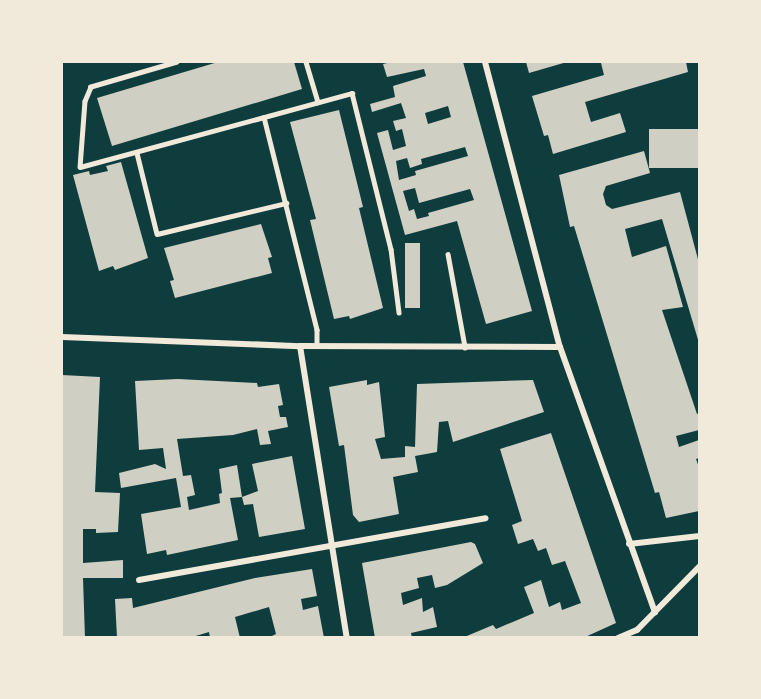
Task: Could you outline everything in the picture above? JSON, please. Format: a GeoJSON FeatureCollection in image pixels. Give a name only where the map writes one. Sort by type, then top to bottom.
{"type":"FeatureCollection","features":[{"type":"Feature","properties":{"kind":"street"},"geometry":{"type":"LineString","coordinates":[[485,62],[560,347],[655,612]]}},
{"type":"Feature","properties":{"kind":"street"},"geometry":{"type":"LineString","coordinates":[[62,337],[300,346],[560,347]]}},
{"type":"Feature","properties":{"kind":"street"},"geometry":{"type":"LineString","coordinates":[[300,346],[347,638]]}},
{"type":"Feature","properties":{"kind":"street"},"geometry":{"type":"LineString","coordinates":[[139,580],[486,518]]}},
{"type":"Feature","properties":{"kind":"street"},"geometry":{"type":"LineString","coordinates":[[629,544],[699,536]]}},
{"type":"Feature","properties":{"kind":"street"},"geometry":{"type":"LineString","coordinates":[[618,638],[637,630],[699,566]]}},
{"type":"Feature","properties":{"kind":"lane"},"geometry":{"type":"LineString","coordinates":[[177,62],[91,87],[85,102],[80,167],[352,93],[391,249],[399,312]]}},
{"type":"Feature","properties":{"kind":"lane"},"geometry":{"type":"LineString","coordinates":[[306,62],[318,102]]}},
{"type":"Feature","properties":{"kind":"lane"},"geometry":{"type":"LineString","coordinates":[[264,117],[317,330],[317,346]]}},
{"type":"Feature","properties":{"kind":"lane"},"geometry":{"type":"LineString","coordinates":[[136,153],[157,234],[286,203]]}},
{"type":"Feature","properties":{"kind":"lane"},"geometry":{"type":"LineString","coordinates":[[448,254],[465,347]]}},
{"type":"Feature","properties":{"kind":"building"},"geometry":{"type":"Polygon","coordinates":[[[218,62],[294,62],[302,89],[112,146],[97,98],[218,62]]]}},
{"type":"Feature","properties":{"kind":"building"},"geometry":{"type":"Polygon","coordinates":[[[463,62],[532,311],[486,324],[457,221],[405,235],[377,133],[388,130],[393,150],[406,146],[402,129],[396,131],[393,121],[406,118],[401,103],[372,112],[370,104],[395,97],[393,86],[426,76],[424,69],[387,77],[383,64],[463,62]],[[448,106],[425,113],[428,124],[451,117],[448,106]],[[465,147],[421,159],[422,164],[410,168],[407,158],[396,161],[399,180],[416,175],[415,171],[468,156],[465,147]],[[415,188],[403,191],[409,211],[414,209],[417,219],[429,216],[428,213],[474,200],[470,189],[419,203],[415,188]]]}},
{"type":"Feature","properties":{"kind":"building"},"geometry":{"type":"Polygon","coordinates":[[[526,62],[567,62],[529,73],[526,62]]]}},
{"type":"Feature","properties":{"kind":"building"},"geometry":{"type":"Polygon","coordinates":[[[686,62],[688,72],[585,102],[591,122],[620,113],[626,132],[553,154],[548,135],[544,136],[532,96],[604,75],[601,63],[686,62]]]}},
{"type":"Feature","properties":{"kind":"building"},"geometry":{"type":"Polygon","coordinates":[[[339,110],[363,207],[359,208],[383,308],[350,319],[349,316],[334,319],[310,220],[316,219],[290,122],[339,110]]]}},
{"type":"Feature","properties":{"kind":"building"},"geometry":{"type":"Polygon","coordinates":[[[649,129],[699,129],[699,168],[649,168],[649,129]]]}},
{"type":"Feature","properties":{"kind":"building"},"geometry":{"type":"Polygon","coordinates":[[[644,151],[650,173],[606,186],[603,194],[606,205],[612,209],[680,192],[699,263],[699,343],[662,219],[625,229],[632,257],[666,246],[683,307],[662,310],[697,414],[699,413],[699,430],[676,436],[679,447],[699,440],[699,458],[696,459],[699,467],[699,511],[666,518],[659,492],[655,493],[574,226],[570,227],[559,175],[644,151]]]}},
{"type":"Feature","properties":{"kind":"building"},"geometry":{"type":"Polygon","coordinates":[[[121,162],[148,258],[115,270],[113,266],[99,271],[73,175],[89,171],[90,175],[108,171],[106,166],[121,162]]]}},
{"type":"Feature","properties":{"kind":"building"},"geometry":{"type":"Polygon","coordinates":[[[261,224],[272,257],[268,258],[272,273],[175,298],[170,281],[174,280],[164,248],[261,224]]]}},
{"type":"Feature","properties":{"kind":"building"},"geometry":{"type":"Polygon","coordinates":[[[405,243],[420,243],[420,308],[405,308],[405,243]]]}},
{"type":"Feature","properties":{"kind":"building"},"geometry":{"type":"Polygon","coordinates":[[[62,375],[100,377],[95,492],[120,493],[118,532],[96,533],[96,529],[83,529],[83,563],[123,560],[123,578],[83,578],[85,638],[62,638],[62,375]]]}},
{"type":"Feature","properties":{"kind":"building"},"geometry":{"type":"Polygon","coordinates":[[[178,379],[257,383],[258,387],[279,384],[283,405],[278,406],[280,417],[286,417],[288,427],[268,431],[271,444],[260,445],[257,429],[233,435],[177,439],[183,476],[191,475],[195,495],[187,497],[189,510],[220,503],[219,494],[222,493],[219,469],[237,465],[242,497],[230,498],[238,540],[167,555],[166,550],[147,554],[141,514],[181,507],[176,478],[121,488],[119,473],[155,464],[166,469],[163,448],[139,450],[135,381],[178,379]]]}},
{"type":"Feature","properties":{"kind":"building"},"geometry":{"type":"Polygon","coordinates":[[[367,380],[367,385],[379,382],[385,437],[375,439],[381,459],[405,457],[405,446],[415,447],[417,384],[533,380],[544,412],[453,442],[448,421],[439,422],[437,452],[415,456],[418,472],[393,477],[399,514],[359,522],[353,515],[344,445],[339,446],[329,387],[367,380]]]}},
{"type":"Feature","properties":{"kind":"building"},"geometry":{"type":"Polygon","coordinates":[[[551,433],[616,623],[583,638],[462,638],[493,625],[496,629],[534,613],[524,587],[541,580],[549,607],[560,602],[562,610],[581,603],[565,561],[552,565],[546,548],[538,551],[533,539],[518,544],[512,525],[522,521],[500,449],[551,433]]]}},
{"type":"Feature","properties":{"kind":"building"},"geometry":{"type":"Polygon","coordinates":[[[292,456],[305,529],[259,537],[253,504],[244,505],[242,497],[258,491],[252,464],[292,456]]]}},
{"type":"Feature","properties":{"kind":"building"},"geometry":{"type":"Polygon","coordinates":[[[471,542],[475,544],[483,563],[447,585],[435,588],[432,575],[417,578],[419,588],[401,593],[403,605],[422,598],[423,612],[433,607],[437,627],[411,633],[412,638],[375,638],[362,563],[471,542]]]}},
{"type":"Feature","properties":{"kind":"building"},"geometry":{"type":"Polygon","coordinates":[[[312,569],[317,596],[301,599],[303,610],[318,606],[324,638],[268,638],[276,634],[269,607],[235,617],[240,638],[210,638],[209,632],[189,638],[117,638],[115,599],[132,598],[133,608],[255,578],[312,569]]]}}]}
